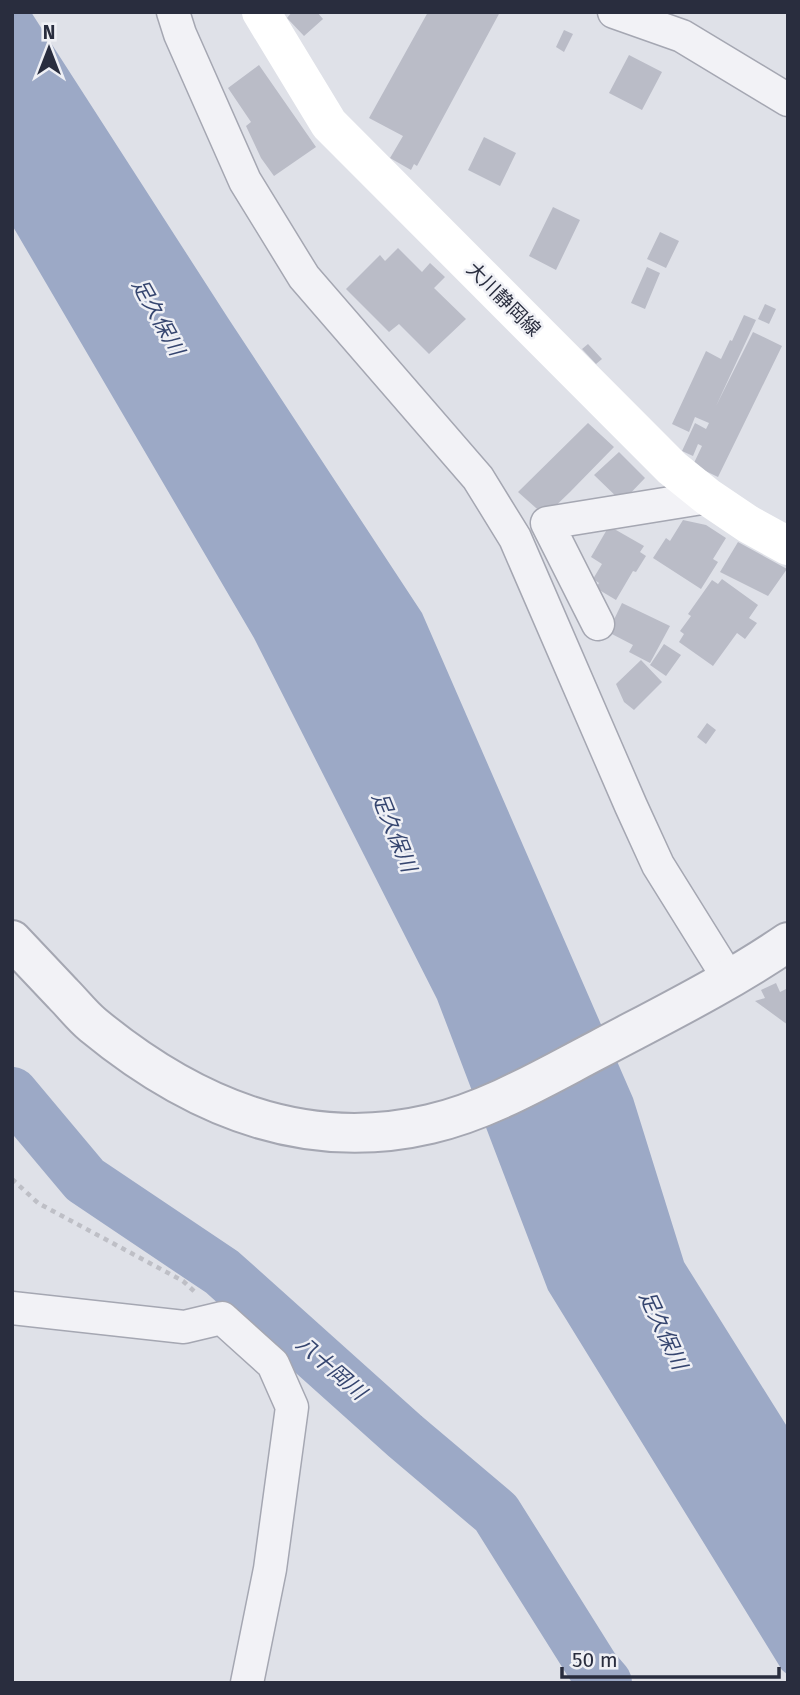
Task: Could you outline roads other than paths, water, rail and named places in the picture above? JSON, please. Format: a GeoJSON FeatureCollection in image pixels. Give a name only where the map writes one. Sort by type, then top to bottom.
{"type":"FeatureCollection","features":[{"type":"Feature","properties":{"kind":"main road","name":"大川静岡線"},"geometry":{"type":"LineString","coordinates":[[261,12],[330,124],[672,468],[748,524],[788,546]]}},
{"type":"Feature","properties":{"kind":"street"},"geometry":{"type":"LineString","coordinates":[[173,12],[180,34],[245,181],[304,276],[478,478],[515,538],[631,806],[718,985]]}},
{"type":"Feature","properties":{"kind":"street"},"geometry":{"type":"LineString","coordinates":[[614,12],[681,36],[788,100]]}},
{"type":"Feature","properties":{"kind":"street"},"geometry":{"type":"LineString","coordinates":[[598,624],[547,523],[708,497]]}},
{"type":"Feature","properties":{"kind":"street"},"geometry":{"type":"LineString","coordinates":[[12,940],[91,1023],[151,1069],[218,1104],[257,1119],[296,1128],[334,1132],[383,1132],[431,1124],[505,1097],[718,985],[788,942]]}},
{"type":"Feature","properties":{"kind":"street"},"geometry":{"type":"LineString","coordinates":[[12,1308],[184,1327],[222,1318],[273,1364],[292,1407],[270,1569],[247,1683]]}},
{"type":"Feature","properties":{"kind":"water","name":"足久保川"},"geometry":{"type":"Polygon","coordinates":[[[12,12],[31,12],[422,613],[633,1098],[684,1262],[788,1428],[788,1675],[782,1670],[548,1290],[437,999],[254,638],[12,225],[12,12]]]}},
{"type":"Feature","properties":{"kind":"waterway","name":"八十岡川"},"geometry":{"type":"LineString","coordinates":[[12,1093],[85,1180],[222,1272],[405,1436],[496,1513],[594,1669],[606,1683]]}}]}
